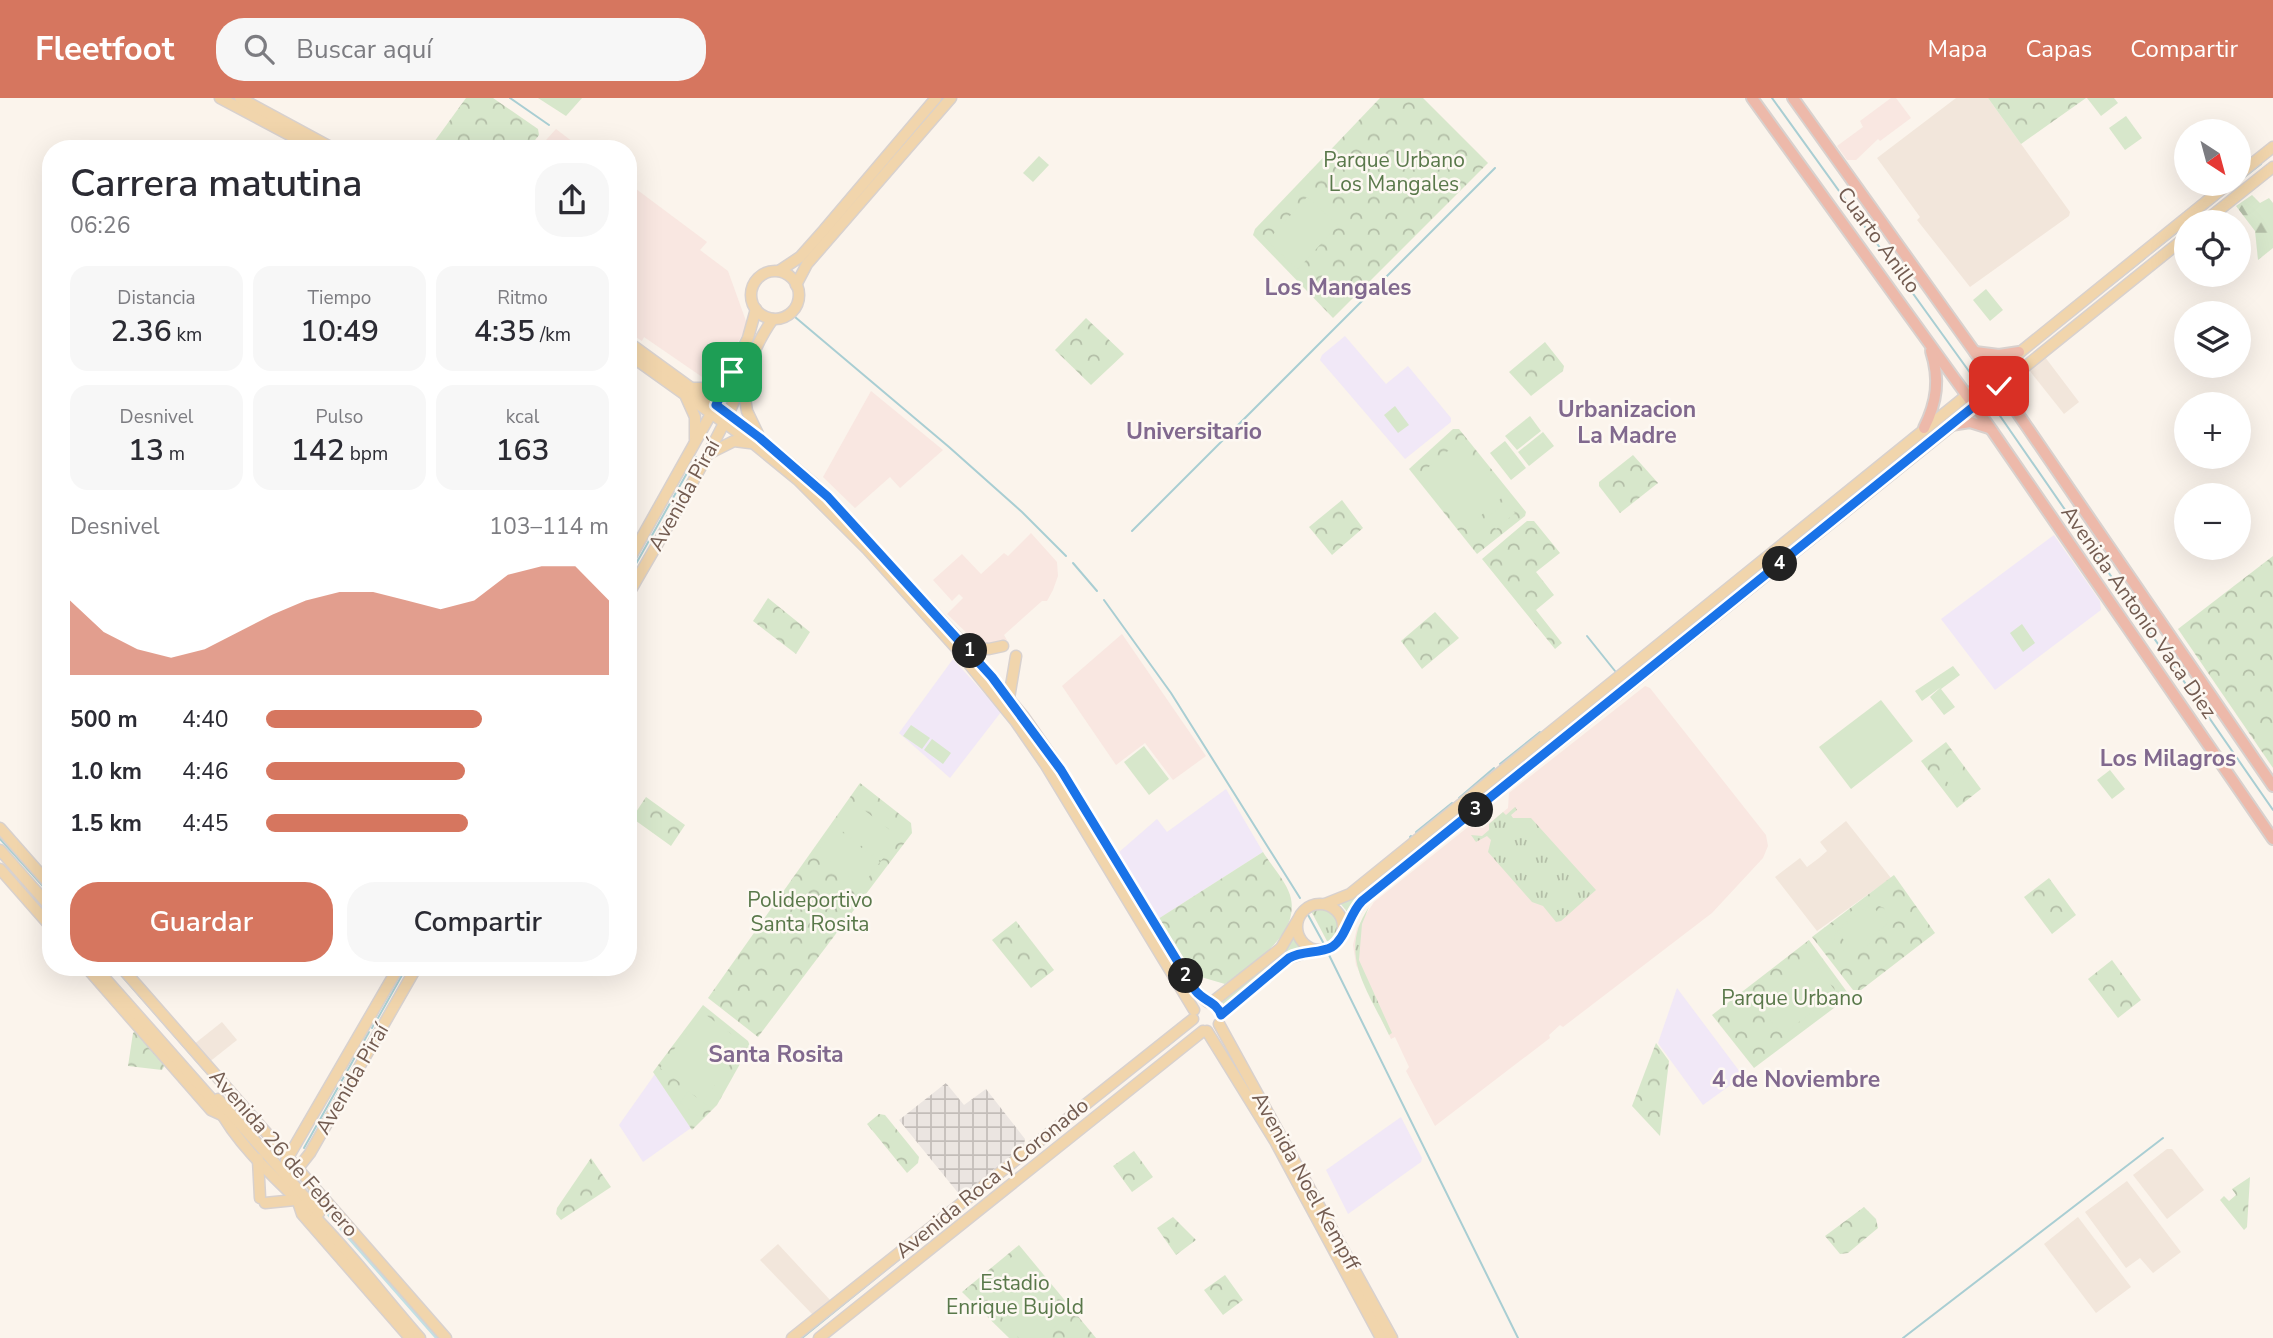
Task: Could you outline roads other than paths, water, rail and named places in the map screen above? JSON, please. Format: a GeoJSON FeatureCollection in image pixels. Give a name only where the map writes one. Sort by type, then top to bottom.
{"type":"FeatureCollection","features":[{"type":"Feature","properties":{"kind":"highway","name":"Cuarto Anillo"},"geometry":{"type":"LineString","coordinates":[[1752,98],[1928,341],[1977,404]]}},
{"type":"Feature","properties":{"kind":"highway","name":"Cuarto Anillo"},"geometry":{"type":"LineString","coordinates":[[1793,98],[1975,352],[1997,388]]}},
{"type":"Feature","properties":{"kind":"highway"},"geometry":{"type":"LineString","coordinates":[[1924,428],[1934,406],[1937,384],[1928,341]]}},
{"type":"Feature","properties":{"kind":"highway"},"geometry":{"type":"LineString","coordinates":[[1975,352],[1998,355],[2019,352]]}},
{"type":"Feature","properties":{"kind":"highway","name":"Avenida Antonio Vaca Diez"},"geometry":{"type":"LineString","coordinates":[[1997,388],[2273,786]]}},
{"type":"Feature","properties":{"kind":"highway","name":"Avenida Antonio Vaca Diez"},"geometry":{"type":"LineString","coordinates":[[1977,404],[1991,429],[2273,839]]}},
{"type":"Feature","properties":{"kind":"highway"},"geometry":{"type":"LineString","coordinates":[[1951,425],[1970,422],[1991,429]]}},
{"type":"Feature","properties":{"kind":"main road"},"geometry":{"type":"LineString","coordinates":[[220,98],[299,140]]}},
{"type":"Feature","properties":{"kind":"main road"},"geometry":{"type":"LineString","coordinates":[[240,98],[317,140]]}},
{"type":"Feature","properties":{"kind":"main road"},"geometry":{"type":"LineString","coordinates":[[921,124],[936,98]]}},
{"type":"Feature","properties":{"kind":"main road"},"geometry":{"type":"LineString","coordinates":[[803,260],[796,285],[796,306],[789,313],[773,319],[756,310],[751,296],[755,282],[768,272],[779,271],[803,260],[921,124],[951,98]]}},
{"type":"Feature","properties":{"kind":"main road"},"geometry":{"type":"LineString","coordinates":[[2251,165],[2273,147]]}},
{"type":"Feature","properties":{"kind":"main road"},"geometry":{"type":"LineString","coordinates":[[2219,210],[2273,167]]}},
{"type":"Feature","properties":{"kind":"main road"},"geometry":{"type":"LineString","coordinates":[[1210,1003],[1281,948],[1308,907],[1325,904],[1350,894],[2213,196]]}},
{"type":"Feature","properties":{"kind":"main road"},"geometry":{"type":"LineString","coordinates":[[1220,1020],[1289,958],[1301,952],[1335,944],[1362,901],[2174,247]]}},
{"type":"Feature","properties":{"kind":"main road"},"geometry":{"type":"LineString","coordinates":[[779,271],[796,285]]}},
{"type":"Feature","properties":{"kind":"main road","name":"Avenida Piraí"},"geometry":{"type":"LineString","coordinates":[[637,546],[732,372],[748,338],[756,310]]}},
{"type":"Feature","properties":{"kind":"main road","name":"Avenida Piraí"},"geometry":{"type":"LineString","coordinates":[[637,579],[707,456],[743,383],[758,341],[773,319]]}},
{"type":"Feature","properties":{"kind":"main road"},"geometry":{"type":"LineString","coordinates":[[637,349],[757,441],[809,490],[919,608],[1009,712],[1031,727]]}},
{"type":"Feature","properties":{"kind":"main road"},"geometry":{"type":"LineString","coordinates":[[637,359],[687,390],[713,388],[732,372]]}},
{"type":"Feature","properties":{"kind":"main road"},"geometry":{"type":"LineString","coordinates":[[743,383],[747,411],[757,441]]}},
{"type":"Feature","properties":{"kind":"main road"},"geometry":{"type":"LineString","coordinates":[[687,390],[695,417],[694,443]]}},
{"type":"Feature","properties":{"kind":"main road"},"geometry":{"type":"LineString","coordinates":[[707,456],[714,448],[734,441],[757,441]]}},
{"type":"Feature","properties":{"kind":"main road","name":"Avenida Noel Kempff"},"geometry":{"type":"LineString","coordinates":[[757,441],[828,497],[966,646],[1031,727],[1061,770],[1195,990],[1210,1003],[1392,1338]]}},
{"type":"Feature","properties":{"kind":"main road"},"geometry":{"type":"LineString","coordinates":[[809,490],[824,500],[828,497]]}},
{"type":"Feature","properties":{"kind":"main road"},"geometry":{"type":"LineString","coordinates":[[966,646],[989,649],[1003,646]]}},
{"type":"Feature","properties":{"kind":"main road"},"geometry":{"type":"LineString","coordinates":[[1009,698],[1016,656]]}},
{"type":"Feature","properties":{"kind":"main road","name":"Avenida Noel Kempff"},"geometry":{"type":"LineString","coordinates":[[1009,712],[1058,784],[1194,1014],[1235,1073],[1383,1338]]}},
{"type":"Feature","properties":{"kind":"main road"},"geometry":{"type":"LineString","coordinates":[[1045,764],[1055,772],[1061,770]]}},
{"type":"Feature","properties":{"kind":"main road"},"geometry":{"type":"LineString","coordinates":[[1058,784],[1074,791]]}},
{"type":"Feature","properties":{"kind":"main road"},"geometry":{"type":"LineString","coordinates":[[0,828],[42,876]]}},
{"type":"Feature","properties":{"kind":"main road"},"geometry":{"type":"LineString","coordinates":[[0,850],[42,898]]}},
{"type":"Feature","properties":{"kind":"main road"},"geometry":{"type":"LineString","coordinates":[[0,859],[42,906]]}},
{"type":"Feature","properties":{"kind":"main road"},"geometry":{"type":"LineString","coordinates":[[0,869],[42,917]]}},
{"type":"Feature","properties":{"kind":"main road"},"geometry":{"type":"LineString","coordinates":[[1110,870],[1124,889],[1131,887]]}},
{"type":"Feature","properties":{"kind":"main road"},"geometry":{"type":"LineString","coordinates":[[1325,904],[1336,910],[1344,927]]}},
{"type":"Feature","properties":{"kind":"main road"},"geometry":{"type":"LineString","coordinates":[[1134,911],[1141,909],[1157,929]]}},
{"type":"Feature","properties":{"kind":"main road"},"geometry":{"type":"LineString","coordinates":[[1299,918],[1297,930],[1302,941],[1318,950]]}},
{"type":"Feature","properties":{"kind":"main road","name":"Avenida 26 de Febrero"},"geometry":{"type":"LineString","coordinates":[[95,976],[211,1110],[223,1115]]}},
{"type":"Feature","properties":{"kind":"main road","name":"Avenida 26 de Febrero"},"geometry":{"type":"LineString","coordinates":[[103,976],[217,1105],[258,1158],[282,1178],[302,1214],[410,1338]]}},
{"type":"Feature","properties":{"kind":"main road","name":"Avenida 26 de Febrero"},"geometry":{"type":"LineString","coordinates":[[111,976],[282,1178],[427,1338]]}},
{"type":"Feature","properties":{"kind":"main road","name":"Avenida 26 de Febrero"},"geometry":{"type":"LineString","coordinates":[[129,976],[446,1338]]}},
{"type":"Feature","properties":{"kind":"main road","name":"Avenida Piraí"},"geometry":{"type":"LineString","coordinates":[[282,1178],[289,1157],[393,976]]}},
{"type":"Feature","properties":{"kind":"main road","name":"Avenida Piraí"},"geometry":{"type":"LineString","coordinates":[[282,1178],[299,1168],[310,1153],[411,976]]}},
{"type":"Feature","properties":{"kind":"main road","name":"Avenida Roca y Coronado"},"geometry":{"type":"LineString","coordinates":[[792,1338],[1210,1003]]}},
{"type":"Feature","properties":{"kind":"main road"},"geometry":{"type":"LineString","coordinates":[[374,1009],[377,1020],[387,1017]]}},
{"type":"Feature","properties":{"kind":"main road","name":"Avenida Roca y Coronado"},"geometry":{"type":"LineString","coordinates":[[819,1338],[1220,1020]]}},
{"type":"Feature","properties":{"kind":"main road"},"geometry":{"type":"LineString","coordinates":[[364,1027],[375,1038]]}},
{"type":"Feature","properties":{"kind":"main road"},"geometry":{"type":"LineString","coordinates":[[164,1045],[173,1064]]}},
{"type":"Feature","properties":{"kind":"main road"},"geometry":{"type":"LineString","coordinates":[[1235,1073],[1259,1096]]}},
{"type":"Feature","properties":{"kind":"main road"},"geometry":{"type":"LineString","coordinates":[[1257,1110],[1271,1128],[1276,1127]]}},
{"type":"Feature","properties":{"kind":"main road"},"geometry":{"type":"LineString","coordinates":[[273,1139],[283,1142],[302,1135]]}},
{"type":"Feature","properties":{"kind":"main road"},"geometry":{"type":"LineString","coordinates":[[1275,1141],[1281,1141],[1292,1154]]}},
{"type":"Feature","properties":{"kind":"main road"},"geometry":{"type":"LineString","coordinates":[[310,1153],[312,1185]]}},
{"type":"Feature","properties":{"kind":"main road"},"geometry":{"type":"LineString","coordinates":[[258,1158],[262,1200],[297,1202]]}},
{"type":"Feature","properties":{"kind":"main road","name":"Avenida 26 de Febrero"},"geometry":{"type":"LineString","coordinates":[[297,1202],[307,1209],[420,1338]]}},
{"type":"Feature","properties":{"kind":"main road"},"geometry":{"type":"LineString","coordinates":[[1313,1212],[1335,1234],[1340,1263]]}},
{"type":"Feature","properties":{"kind":"main road"},"geometry":{"type":"LineString","coordinates":[[1378,1311],[1383,1338]]}},
{"type":"Feature","properties":{"kind":"waterway"},"geometry":{"type":"LineString","coordinates":[[510,98],[549,125]]}},
{"type":"Feature","properties":{"kind":"waterway"},"geometry":{"type":"LineString","coordinates":[[871,182],[944,98]]}},
{"type":"Feature","properties":{"kind":"waterway"},"geometry":{"type":"LineString","coordinates":[[1772,98],[1976,381]]}},
{"type":"Feature","properties":{"kind":"waterway"},"geometry":{"type":"LineString","coordinates":[[2251,172],[2261,164]]}},
{"type":"Feature","properties":{"kind":"waterway"},"geometry":{"type":"LineString","coordinates":[[1132,531],[1495,168]]}},
{"type":"Feature","properties":{"kind":"waterway"},"geometry":{"type":"LineString","coordinates":[[2204,210],[2221,196]]}},
{"type":"Feature","properties":{"kind":"waterway"},"geometry":{"type":"LineString","coordinates":[[2151,253],[2174,235]]}},
{"type":"Feature","properties":{"kind":"waterway"},"geometry":{"type":"LineString","coordinates":[[2110,286],[2145,258]]}},
{"type":"Feature","properties":{"kind":"waterway"},"geometry":{"type":"LineString","coordinates":[[795,317],[949,447],[1022,512],[1066,556]]}},
{"type":"Feature","properties":{"kind":"waterway"},"geometry":{"type":"LineString","coordinates":[[2003,374],[2024,355]]}},
{"type":"Feature","properties":{"kind":"waterway"},"geometry":{"type":"LineString","coordinates":[[1989,400],[2273,810]]}},
{"type":"Feature","properties":{"kind":"waterway"},"geometry":{"type":"LineString","coordinates":[[1826,517],[1961,406]]}},
{"type":"Feature","properties":{"kind":"waterway"},"geometry":{"type":"LineString","coordinates":[[637,562],[696,457]]}},
{"type":"Feature","properties":{"kind":"waterway"},"geometry":{"type":"LineString","coordinates":[[1621,682],[1818,524]]}},
{"type":"Feature","properties":{"kind":"waterway"},"geometry":{"type":"LineString","coordinates":[[1073,563],[1097,591]]}},
{"type":"Feature","properties":{"kind":"waterway"},"geometry":{"type":"LineString","coordinates":[[1104,600],[1171,693],[1300,898]]}},
{"type":"Feature","properties":{"kind":"waterway"},"geometry":{"type":"LineString","coordinates":[[1587,636],[1615,671]]}},
{"type":"Feature","properties":{"kind":"waterway"},"geometry":{"type":"LineString","coordinates":[[1500,764],[1540,732]]}},
{"type":"Feature","properties":{"kind":"waterway"},"geometry":{"type":"LineString","coordinates":[[1459,798],[1494,768]]}},
{"type":"Feature","properties":{"kind":"waterway"},"geometry":{"type":"LineString","coordinates":[[1416,832],[1452,803]]}},
{"type":"Feature","properties":{"kind":"waterway"},"geometry":{"type":"LineString","coordinates":[[0,839],[42,885]]}},
{"type":"Feature","properties":{"kind":"waterway"},"geometry":{"type":"LineString","coordinates":[[1307,913],[1324,944]]}},
{"type":"Feature","properties":{"kind":"waterway"},"geometry":{"type":"LineString","coordinates":[[1329,955],[1518,1338]]}},
{"type":"Feature","properties":{"kind":"waterway"},"geometry":{"type":"LineString","coordinates":[[122,976],[266,1140]]}},
{"type":"Feature","properties":{"kind":"waterway"},"geometry":{"type":"LineString","coordinates":[[378,1018],[402,976]]}},
{"type":"Feature","properties":{"kind":"waterway"},"geometry":{"type":"LineString","coordinates":[[372,1028],[375,1022]]}},
{"type":"Feature","properties":{"kind":"waterway"},"geometry":{"type":"LineString","coordinates":[[304,1148],[369,1032]]}},
{"type":"Feature","properties":{"kind":"waterway"},"geometry":{"type":"LineString","coordinates":[[1166,1047],[1176,1039]]}},
{"type":"Feature","properties":{"kind":"waterway"},"geometry":{"type":"LineString","coordinates":[[1903,1338],[2163,1138]]}},
{"type":"Feature","properties":{"kind":"waterway"},"geometry":{"type":"LineString","coordinates":[[310,1192],[438,1338]]}},
{"type":"Feature","properties":{"kind":"waterway"},"geometry":{"type":"LineString","coordinates":[[802,1338],[918,1244]]}},
{"type":"Feature","properties":{"kind":"district","name":"Los Mangales"},"geometry":{"type":"Point","coordinates":[1338,287]}},
{"type":"Feature","properties":{"kind":"district","name":"Urbanizacion La Madre"},"geometry":{"type":"Point","coordinates":[1627,422]}},
{"type":"Feature","properties":{"kind":"district","name":"Universitario"},"geometry":{"type":"Point","coordinates":[1194,431]}},
{"type":"Feature","properties":{"kind":"district","name":"Los Milagros"},"geometry":{"type":"Point","coordinates":[2168,758]}},
{"type":"Feature","properties":{"kind":"district","name":"Santa Rosita"},"geometry":{"type":"Point","coordinates":[776,1054]}},
{"type":"Feature","properties":{"kind":"district","name":"4 de Noviembre"},"geometry":{"type":"Point","coordinates":[1796,1079]}},
{"type":"Feature","properties":{"kind":"park label","name":"Parque Urbano Los Mangales"},"geometry":{"type":"Point","coordinates":[1394,172]}},
{"type":"Feature","properties":{"kind":"park label","name":"Polideportivo Santa Rosita"},"geometry":{"type":"Point","coordinates":[810,912]}},
{"type":"Feature","properties":{"kind":"park label","name":"Parque Urbano"},"geometry":{"type":"Point","coordinates":[1792,998]}},
{"type":"Feature","properties":{"kind":"park label","name":"Estadio Enrique Bujold"},"geometry":{"type":"Point","coordinates":[1015,1295]}}]}
